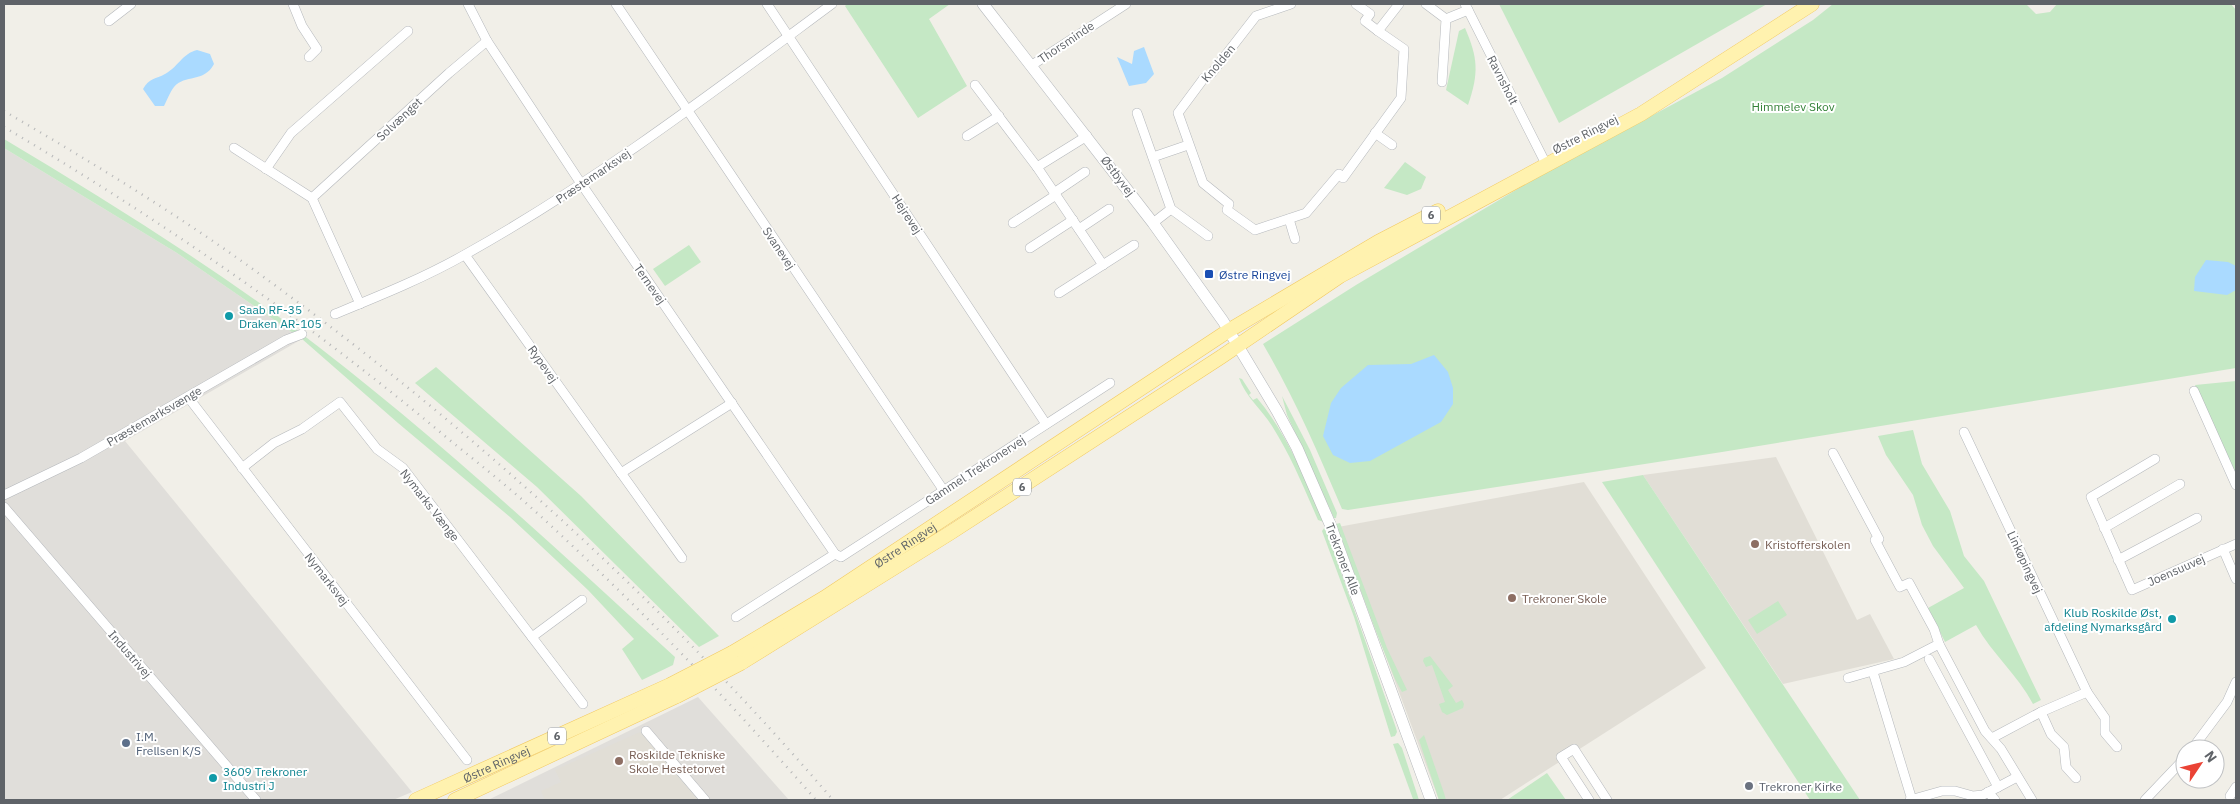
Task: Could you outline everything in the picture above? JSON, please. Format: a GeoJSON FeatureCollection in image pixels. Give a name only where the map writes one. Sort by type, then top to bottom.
{"type":"FeatureCollection","features":[{"type":"Feature","properties":{"kind":"main road","name":"Østre Ringvej"},"geometry":{"type":"LineString","coordinates":[[455,800],[737,658],[950,533],[1237,346],[1340,276],[1544,161],[1690,82],[1812,4]]}},
{"type":"Feature","properties":{"kind":"main road","name":"Østre Ringvej"},"geometry":{"type":"LineString","coordinates":[[737,658],[824,598],[1228,331],[1378,242],[1544,161]]}},
{"type":"Feature","properties":{"kind":"main road","name":"Østre Ringvej"},"geometry":{"type":"LineString","coordinates":[[416,800],[673,691]]}},
{"type":"Feature","properties":{"kind":"street"},"geometry":{"type":"LineString","coordinates":[[109,21],[131,4]]}},
{"type":"Feature","properties":{"kind":"street"},"geometry":{"type":"LineString","coordinates":[[293,4],[302,26],[317,48],[309,57]]}},
{"type":"Feature","properties":{"kind":"street","name":"Ternevej"},"geometry":{"type":"LineString","coordinates":[[468,4],[487,41],[582,185],[838,556]]}},
{"type":"Feature","properties":{"kind":"street","name":"Svanevej"},"geometry":{"type":"LineString","coordinates":[[616,4],[944,491]]}},
{"type":"Feature","properties":{"kind":"street","name":"Hejrevej"},"geometry":{"type":"LineString","coordinates":[[767,4],[1046,424]]}},
{"type":"Feature","properties":{"kind":"street","name":"Præstemarksvej"},"geometry":{"type":"LineString","coordinates":[[335,314],[465,255],[582,185],[687,111],[832,4]]}},
{"type":"Feature","properties":{"kind":"street","name":"Østbyvej"},"geometry":{"type":"LineString","coordinates":[[983,4],[1153,223],[1228,331]]}},
{"type":"Feature","properties":{"kind":"street","name":"Østbyvej"},"geometry":{"type":"LineString","coordinates":[[987,4],[1001,26]]}},
{"type":"Feature","properties":{"kind":"street","name":"Thorsminde"},"geometry":{"type":"LineString","coordinates":[[1032,66],[1126,4]]}},
{"type":"Feature","properties":{"kind":"street","name":"Knolden"},"geometry":{"type":"LineString","coordinates":[[1290,4],[1256,16],[1178,113],[1203,183],[1229,204],[1227,210],[1255,230],[1306,213],[1339,174],[1343,178],[1401,98],[1404,49],[1378,31]]}},
{"type":"Feature","properties":{"kind":"street"},"geometry":{"type":"LineString","coordinates":[[1356,4],[1370,14],[1365,21],[1378,31],[1399,4]]}},
{"type":"Feature","properties":{"kind":"street"},"geometry":{"type":"LineString","coordinates":[[1426,4],[1446,19]]}},
{"type":"Feature","properties":{"kind":"street"},"geometry":{"type":"LineString","coordinates":[[1446,19],[1467,7]]}},
{"type":"Feature","properties":{"kind":"street","name":"Ravnsholt"},"geometry":{"type":"LineString","coordinates":[[1467,7],[1544,161]]}},
{"type":"Feature","properties":{"kind":"street"},"geometry":{"type":"LineString","coordinates":[[1442,82],[1446,19]]}},
{"type":"Feature","properties":{"kind":"street"},"geometry":{"type":"LineString","coordinates":[[266,170],[291,134],[408,31]]}},
{"type":"Feature","properties":{"kind":"street","name":"Solvænget"},"geometry":{"type":"LineString","coordinates":[[312,198],[487,41]]}},
{"type":"Feature","properties":{"kind":"street"},"geometry":{"type":"LineString","coordinates":[[975,85],[1037,167],[1103,265]]}},
{"type":"Feature","properties":{"kind":"street"},"geometry":{"type":"LineString","coordinates":[[1137,113],[1171,209],[1208,236]]}},
{"type":"Feature","properties":{"kind":"street"},"geometry":{"type":"LineString","coordinates":[[967,136],[998,116]]}},
{"type":"Feature","properties":{"kind":"street"},"geometry":{"type":"LineString","coordinates":[[1376,133],[1392,145]]}},
{"type":"Feature","properties":{"kind":"street"},"geometry":{"type":"LineString","coordinates":[[1037,167],[1087,136]]}},
{"type":"Feature","properties":{"kind":"street"},"geometry":{"type":"LineString","coordinates":[[1153,157],[1188,145]]}},
{"type":"Feature","properties":{"kind":"street"},"geometry":{"type":"LineString","coordinates":[[234,148],[312,198],[360,304]]}},
{"type":"Feature","properties":{"kind":"street"},"geometry":{"type":"LineString","coordinates":[[1013,223],[1085,172]]}},
{"type":"Feature","properties":{"kind":"street"},"geometry":{"type":"LineString","coordinates":[[1079,229],[1109,209]]}},
{"type":"Feature","properties":{"kind":"street"},"geometry":{"type":"LineString","coordinates":[[1153,223],[1171,209]]}},
{"type":"Feature","properties":{"kind":"street"},"geometry":{"type":"LineString","coordinates":[[1288,219],[1295,239]]}},
{"type":"Feature","properties":{"kind":"street"},"geometry":{"type":"LineString","coordinates":[[1030,248],[1073,220]]}},
{"type":"Feature","properties":{"kind":"street"},"geometry":{"type":"LineString","coordinates":[[1059,293],[1134,245]]}},
{"type":"Feature","properties":{"kind":"street","name":"Rypevej"},"geometry":{"type":"LineString","coordinates":[[465,255],[682,558]]}},
{"type":"Feature","properties":{"kind":"street","name":"Trekroner Alle"},"geometry":{"type":"LineString","coordinates":[[1228,331],[1277,410],[1297,448],[1327,516],[1431,800]]}},
{"type":"Feature","properties":{"kind":"street","name":"Præstemarksvænge"},"geometry":{"type":"LineString","coordinates":[[4,495],[80,458],[286,340],[302,334]]}},
{"type":"Feature","properties":{"kind":"street","name":"Gammel Trekronervej"},"geometry":{"type":"LineString","coordinates":[[736,617],[944,491],[1110,383]]}},
{"type":"Feature","properties":{"kind":"street"},"geometry":{"type":"LineString","coordinates":[[2194,391],[2236,485]]}},
{"type":"Feature","properties":{"kind":"street","name":"Nymarksvej"},"geometry":{"type":"LineString","coordinates":[[188,397],[468,760]]}},
{"type":"Feature","properties":{"kind":"street","name":"Nymarks Vænge"},"geometry":{"type":"LineString","coordinates":[[242,468],[274,444],[302,429],[340,402],[377,449],[403,468],[583,704]]}},
{"type":"Feature","properties":{"kind":"street"},"geometry":{"type":"LineString","coordinates":[[621,473],[732,403]]}},
{"type":"Feature","properties":{"kind":"street","name":"Linkøpingvej"},"geometry":{"type":"LineString","coordinates":[[1964,432],[2087,692],[2105,718],[2105,733],[2117,748]]}},
{"type":"Feature","properties":{"kind":"street"},"geometry":{"type":"LineString","coordinates":[[1834,453],[1878,539],[1875,540],[1900,587],[1909,583],[1934,629],[1938,644],[1985,731],[2001,749],[2032,800]]}},
{"type":"Feature","properties":{"kind":"street","name":"Joensuuvej"},"geometry":{"type":"LineString","coordinates":[[2154,459],[2091,497],[2132,590],[2236,544]]}},
{"type":"Feature","properties":{"kind":"street"},"geometry":{"type":"LineString","coordinates":[[2104,528],[2180,484]]}},
{"type":"Feature","properties":{"kind":"street","name":"Industrivej"},"geometry":{"type":"LineString","coordinates":[[4,507],[256,800]]}},
{"type":"Feature","properties":{"kind":"street"},"geometry":{"type":"LineString","coordinates":[[2118,560],[2197,518]]}},
{"type":"Feature","properties":{"kind":"street"},"geometry":{"type":"LineString","coordinates":[[2223,549],[2236,579]]}},
{"type":"Feature","properties":{"kind":"street"},"geometry":{"type":"LineString","coordinates":[[532,637],[582,600]]}},
{"type":"Feature","properties":{"kind":"street"},"geometry":{"type":"LineString","coordinates":[[1848,678],[1904,662],[1938,644]]}},
{"type":"Feature","properties":{"kind":"street"},"geometry":{"type":"LineString","coordinates":[[1929,659],[1998,787]]}},
{"type":"Feature","properties":{"kind":"street"},"geometry":{"type":"LineString","coordinates":[[1873,672],[1911,800],[1942,791],[1955,791],[1973,796],[1988,792],[2017,777]]}},
{"type":"Feature","properties":{"kind":"street"},"geometry":{"type":"LineString","coordinates":[[2227,702],[2236,682]]}},
{"type":"Feature","properties":{"kind":"street"},"geometry":{"type":"LineString","coordinates":[[1992,738],[2041,712],[2087,692]]}},
{"type":"Feature","properties":{"kind":"street"},"geometry":{"type":"LineString","coordinates":[[2199,739],[2227,702],[2236,694]]}},
{"type":"Feature","properties":{"kind":"street"},"geometry":{"type":"LineString","coordinates":[[2041,712],[2051,734],[2064,747],[2066,767],[2076,778]]}},
{"type":"Feature","properties":{"kind":"street"},"geometry":{"type":"LineString","coordinates":[[646,731],[705,800]]}},
{"type":"Feature","properties":{"kind":"street"},"geometry":{"type":"LineString","coordinates":[[1589,800],[1561,757],[1574,749],[1607,800]]}},
{"type":"Feature","properties":{"kind":"street"},"geometry":{"type":"LineString","coordinates":[[2145,800],[2175,768]]}},
{"type":"Feature","properties":{"kind":"street"},"geometry":{"type":"LineString","coordinates":[[2230,796],[2236,788]]}},
{"type":"Feature","properties":{"kind":"street"},"geometry":{"type":"LineString","coordinates":[[1988,792],[1995,800]]}},
{"type":"Feature","properties":{"kind":"shaded area"},"geometry":{"type":"Polygon","coordinates":[[[4,148],[177,253],[302,339],[125,441],[412,792],[393,800],[4,800],[4,148]]]}},
{"type":"Feature","properties":{"kind":"shaded area","name":"Kristofferskolen"},"geometry":{"type":"Polygon","coordinates":[[[1776,457],[1857,620],[1870,614],[1894,659],[1783,684],[1643,475],[1776,457]]]}},
{"type":"Feature","properties":{"kind":"shaded area","name":"Trekroner Skole"},"geometry":{"type":"Polygon","coordinates":[[[1584,482],[1706,668],[1500,800],[1439,800],[1338,527],[1584,482]]]}},
{"type":"Feature","properties":{"kind":"shaded area"},"geometry":{"type":"Polygon","coordinates":[[[698,697],[789,800],[488,800],[698,697]]]}},
{"type":"Feature","properties":{"kind":"shaded area","name":"Roskilde Tekniske Skole Hestetorvet"},"geometry":{"type":"Polygon","coordinates":[[[640,732],[698,800],[545,800],[541,791],[561,782],[555,770],[640,732]]]}},
{"type":"Feature","properties":{"kind":"green space"},"geometry":{"type":"Polygon","coordinates":[[[847,4],[950,4],[929,19],[967,86],[918,118],[845,6],[847,4]]]}},
{"type":"Feature","properties":{"kind":"green space"},"geometry":{"type":"Polygon","coordinates":[[[1499,4],[1767,4],[1559,123],[1499,4]]]}},
{"type":"Feature","properties":{"kind":"green space","name":"Himmelev Skov"},"geometry":{"type":"Polygon","coordinates":[[[1833,4],[2026,4],[2036,14],[2050,12],[2057,4],[2231,4],[2236,10],[2236,368],[1722,452],[1348,510],[1342,509],[1305,425],[1263,344],[1356,285],[1541,175],[1722,78],[1813,20],[1833,4]]]}},
{"type":"Feature","properties":{"kind":"green space"},"geometry":{"type":"Polygon","coordinates":[[[1465,28],[1475,57],[1476,66],[1472,94],[1468,105],[1446,90],[1459,31],[1465,28]]]}},
{"type":"Feature","properties":{"kind":"green space"},"geometry":{"type":"Polygon","coordinates":[[[4,139],[185,252],[256,300],[340,364],[487,486],[675,657],[673,665],[642,680],[622,649],[634,639],[588,590],[510,517],[302,339],[177,253],[4,148],[4,139]]]}},
{"type":"Feature","properties":{"kind":"green space"},"geometry":{"type":"Polygon","coordinates":[[[1405,162],[1426,177],[1421,189],[1407,195],[1384,188],[1405,162]]]}},
{"type":"Feature","properties":{"kind":"green space"},"geometry":{"type":"Polygon","coordinates":[[[689,245],[701,262],[665,286],[653,269],[689,245]]]}},
{"type":"Feature","properties":{"kind":"green space"},"geometry":{"type":"Polygon","coordinates":[[[436,367],[581,496],[719,636],[699,647],[537,487],[415,383],[436,367]]]}},
{"type":"Feature","properties":{"kind":"green space"},"geometry":{"type":"Polygon","coordinates":[[[1239,378],[1242,379],[1251,393],[1249,395],[1253,400],[1257,398],[1268,412],[1287,442],[1324,522],[1318,520],[1279,437],[1249,397],[1239,378]]]}},
{"type":"Feature","properties":{"kind":"green space"},"geometry":{"type":"Polygon","coordinates":[[[2236,381],[2236,474],[2195,385],[2236,381]]]}},
{"type":"Feature","properties":{"kind":"green space"},"geometry":{"type":"Polygon","coordinates":[[[1282,396],[1310,450],[1337,513],[1336,518],[1334,518],[1287,415],[1282,396]]]}},
{"type":"Feature","properties":{"kind":"green space"},"geometry":{"type":"Polygon","coordinates":[[[1913,430],[1922,464],[1950,511],[1964,556],[1984,581],[2041,700],[2033,704],[2027,693],[1982,636],[1976,625],[1945,642],[1928,608],[1964,588],[1933,546],[1922,525],[1913,495],[1886,455],[1878,436],[1913,430]]]}},
{"type":"Feature","properties":{"kind":"green space"},"geometry":{"type":"Polygon","coordinates":[[[1643,475],[1860,800],[1810,800],[1602,482],[1643,475]]]}},
{"type":"Feature","properties":{"kind":"green space"},"geometry":{"type":"Polygon","coordinates":[[[1340,523],[1387,648],[1407,690],[1402,692],[1375,629],[1336,524],[1340,523]]]}},
{"type":"Feature","properties":{"kind":"green space"},"geometry":{"type":"Polygon","coordinates":[[[1325,527],[1396,728],[1395,736],[1391,737],[1354,617],[1322,531],[1325,527]]]}},
{"type":"Feature","properties":{"kind":"green space"},"geometry":{"type":"Polygon","coordinates":[[[1778,601],[1787,615],[1757,634],[1748,620],[1778,601]]]}},
{"type":"Feature","properties":{"kind":"green space"},"geometry":{"type":"Polygon","coordinates":[[[1430,656],[1453,686],[1448,690],[1456,703],[1462,700],[1463,708],[1447,715],[1442,712],[1439,704],[1445,702],[1432,665],[1426,667],[1423,661],[1424,658],[1430,656]]]}},
{"type":"Feature","properties":{"kind":"green space"},"geometry":{"type":"Polygon","coordinates":[[[1424,735],[1446,800],[1439,800],[1419,740],[1424,735]]]}},
{"type":"Feature","properties":{"kind":"green space"},"geometry":{"type":"Polygon","coordinates":[[[1398,743],[1402,748],[1419,800],[1413,799],[1393,744],[1398,743]]]}},
{"type":"Feature","properties":{"kind":"green space"},"geometry":{"type":"Polygon","coordinates":[[[1547,773],[1566,800],[1507,800],[1547,773]]]}},
{"type":"Feature","properties":{"kind":"water"},"geometry":{"type":"Polygon","coordinates":[[[1144,47],[1154,74],[1146,83],[1129,86],[1117,57],[1132,64],[1134,51],[1144,47]]]}},
{"type":"Feature","properties":{"kind":"water"},"geometry":{"type":"Polygon","coordinates":[[[197,50],[210,54],[214,64],[210,70],[205,74],[178,83],[164,106],[155,106],[143,89],[145,85],[162,76],[188,54],[197,50]]]}},
{"type":"Feature","properties":{"kind":"water"},"geometry":{"type":"Polygon","coordinates":[[[2206,260],[2228,262],[2236,266],[2236,290],[2227,295],[2194,291],[2195,277],[2206,260]]]}},
{"type":"Feature","properties":{"kind":"water"},"geometry":{"type":"Polygon","coordinates":[[[1434,355],[1448,372],[1453,388],[1453,404],[1441,422],[1370,461],[1350,463],[1333,455],[1323,436],[1331,403],[1341,388],[1368,365],[1411,364],[1434,355]]]}},
{"type":"Feature","properties":{"kind":"railway"},"geometry":{"type":"LineString","coordinates":[[4,111],[104,171],[234,255],[343,336],[418,396],[564,522],[635,589],[703,657],[833,800]]}},
{"type":"Feature","properties":{"kind":"railway"},"geometry":{"type":"LineString","coordinates":[[4,127],[121,199],[234,275],[345,356],[499,480],[564,538],[676,647],[816,800]]}},
{"type":"Feature","properties":{"kind":"place","name":"Østre Ringvej"},"geometry":{"type":"Point","coordinates":[1209,274]}},
{"type":"Feature","properties":{"kind":"place","name":"Saab RF-35 Draken AR-105"},"geometry":{"type":"Point","coordinates":[229,316]}},
{"type":"Feature","properties":{"kind":"place","name":"Kristofferskolen"},"geometry":{"type":"Point","coordinates":[1755,544]}},
{"type":"Feature","properties":{"kind":"place","name":"Trekroner Skole"},"geometry":{"type":"Point","coordinates":[1512,598]}},
{"type":"Feature","properties":{"kind":"place","name":"Klub Roskilde Øst, afdeling Nymarksgård"},"geometry":{"type":"Point","coordinates":[2172,619]}},
{"type":"Feature","properties":{"kind":"place","name":"I.M. Frellsen K/S"},"geometry":{"type":"Point","coordinates":[126,743]}},
{"type":"Feature","properties":{"kind":"place","name":"Roskilde Tekniske Skole Hestetorvet"},"geometry":{"type":"Point","coordinates":[619,761]}},
{"type":"Feature","properties":{"kind":"place","name":"3609 Trekroner Industri J"},"geometry":{"type":"Point","coordinates":[213,778]}},
{"type":"Feature","properties":{"kind":"place","name":"Trekroner Kirke"},"geometry":{"type":"Point","coordinates":[1749,786]}}]}
